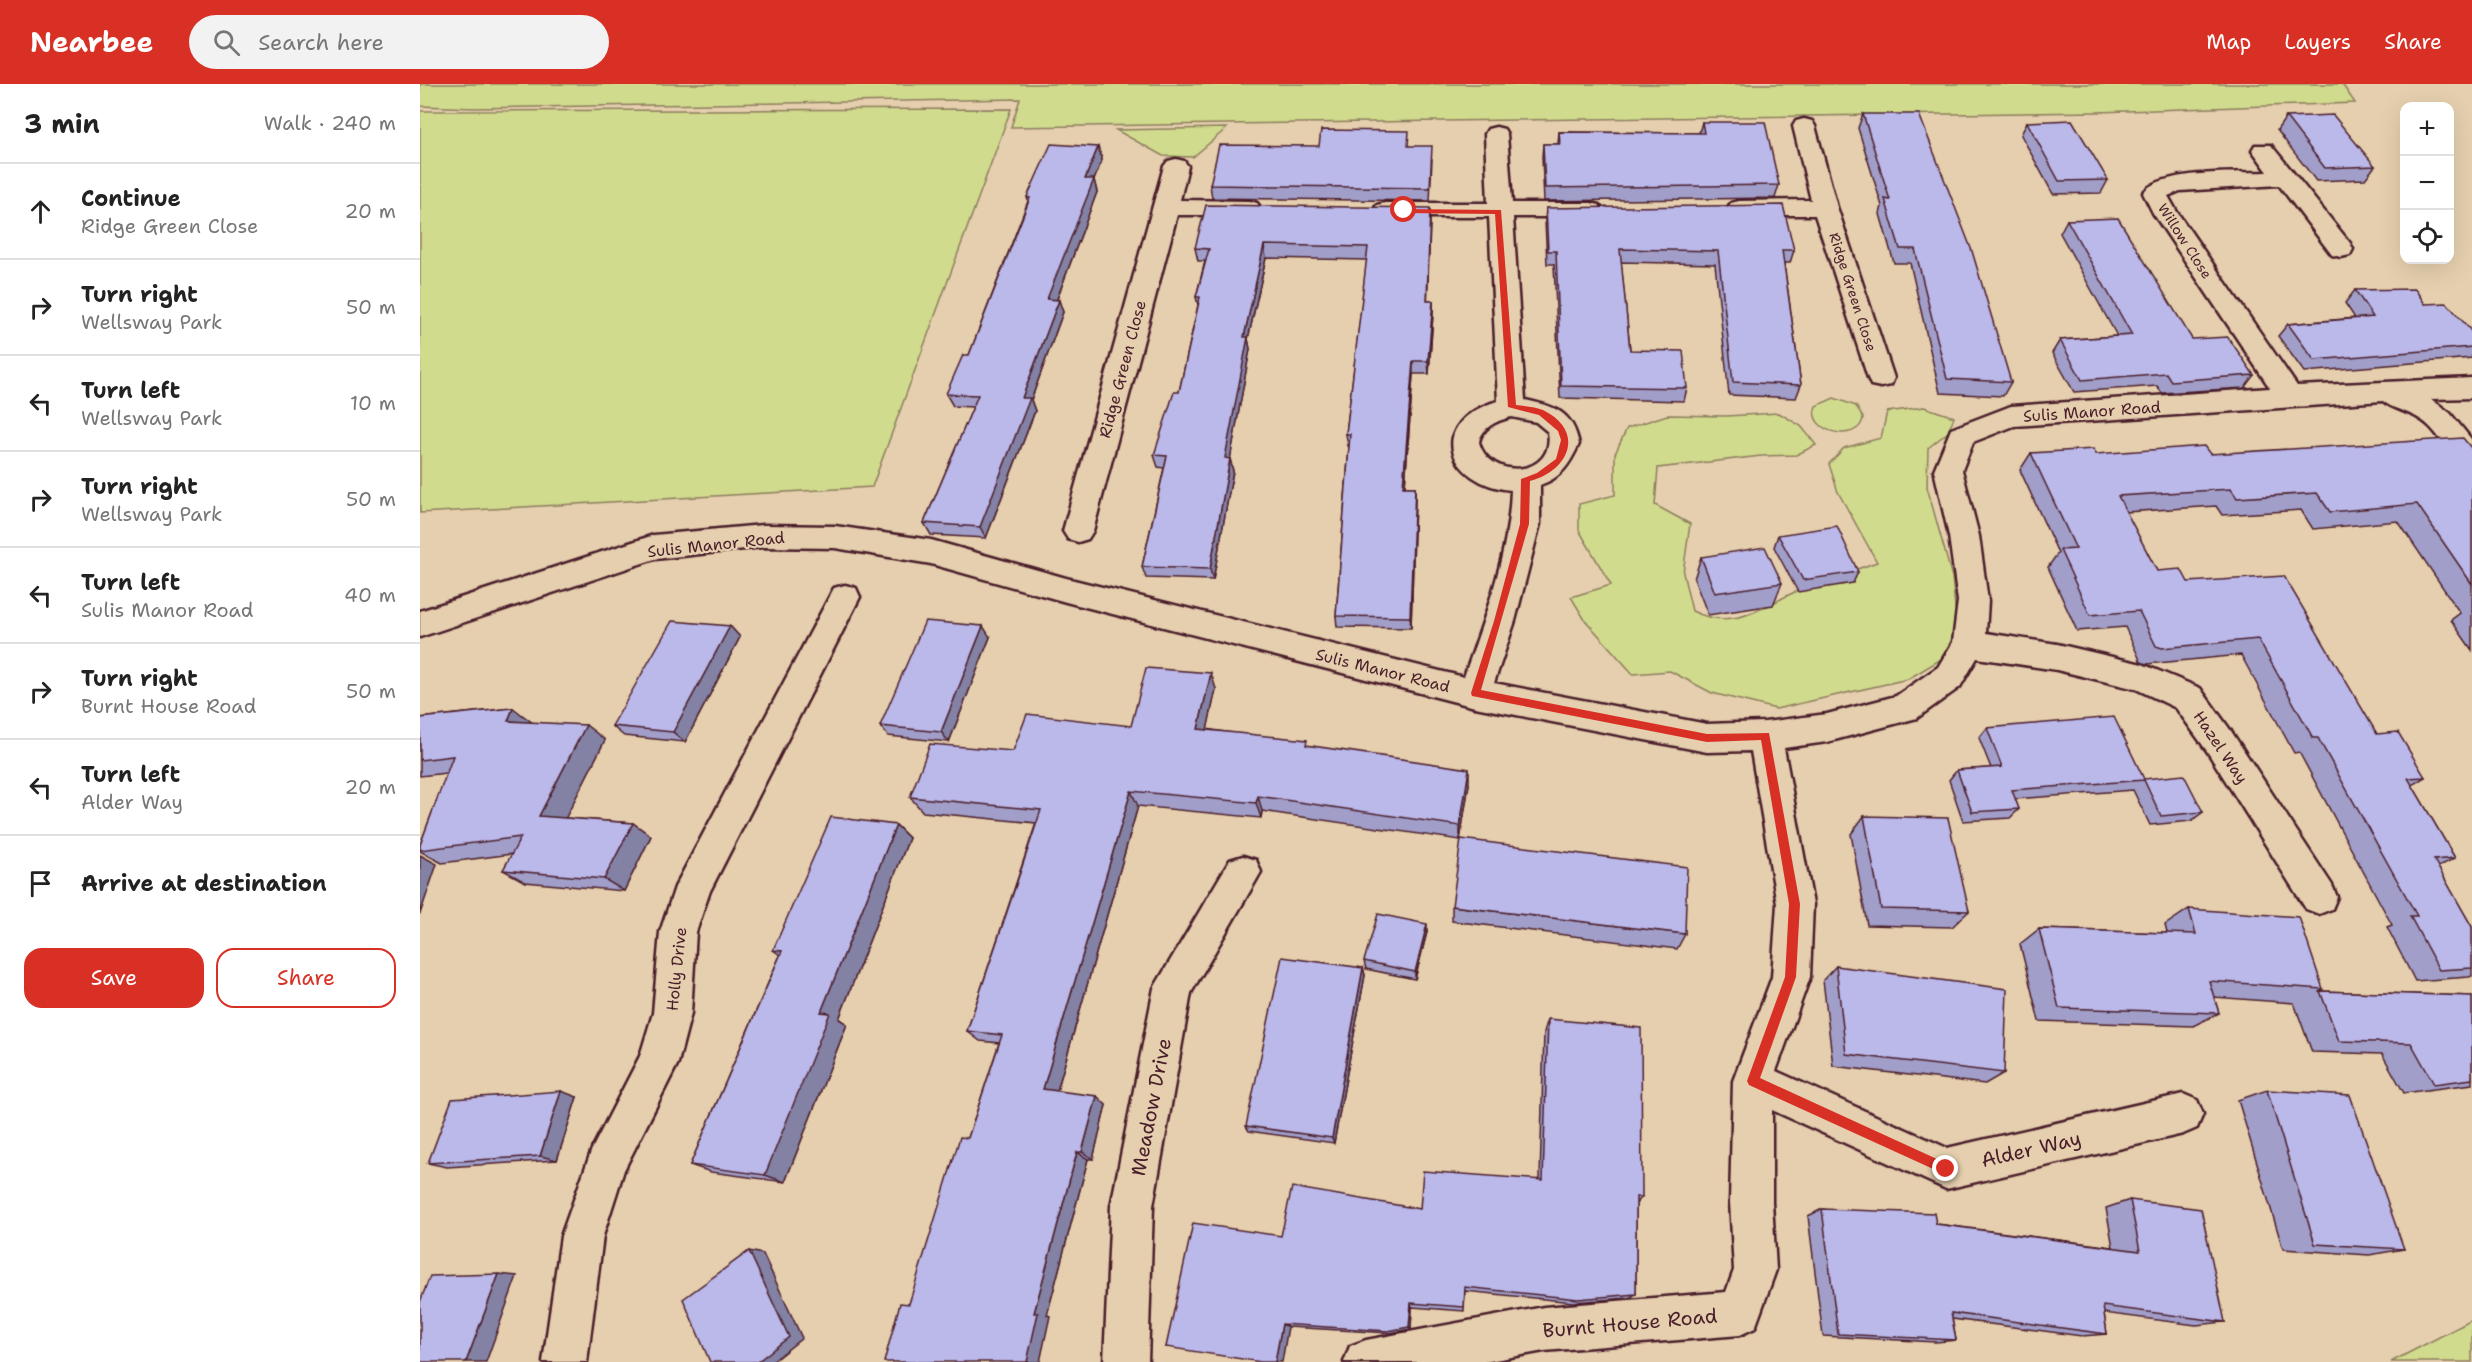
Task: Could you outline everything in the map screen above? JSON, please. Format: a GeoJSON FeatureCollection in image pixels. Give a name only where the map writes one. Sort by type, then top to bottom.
{"type":"FeatureCollection","features":[{"type":"Feature","properties":{"kind":"street","name":"Ridge Green Close"},"geometry":{"type":"LineString","coordinates":[[1804,126],[1825,207],[1881,378]]}},
{"type":"Feature","properties":{"kind":"street"},"geometry":{"type":"LineString","coordinates":[[1496,134],[1512,407]]}},
{"type":"Feature","properties":{"kind":"street"},"geometry":{"type":"LineString","coordinates":[[2263,150],[2340,249]]}},
{"type":"Feature","properties":{"kind":"street","name":"Ridge Green Close"},"geometry":{"type":"LineString","coordinates":[[1078,531],[1167,207],[1176,166]]}},
{"type":"Feature","properties":{"kind":"street","name":"Willow Close"},"geometry":{"type":"LineString","coordinates":[[2284,178],[2175,184],[2155,193],[2164,213],[2290,396]]}},
{"type":"Feature","properties":{"kind":"street"},"geometry":{"type":"LineString","coordinates":[[1167,207],[1274,208]]}},
{"type":"Feature","properties":{"kind":"street"},"geometry":{"type":"LineString","coordinates":[[1720,208],[1825,207]]}},
{"type":"Feature","properties":{"kind":"street"},"geometry":{"type":"LineString","coordinates":[[1357,210],[1499,212],[1615,210]]}},
{"type":"Feature","properties":{"kind":"street","name":"Sulis Manor Road"},"geometry":{"type":"LineString","coordinates":[[420,624],[654,547],[763,536],[835,537],[932,552],[1066,590],[1475,693],[1707,738],[1765,736],[1827,728],[1905,708],[1948,677],[1969,644],[1973,601],[1964,536],[1948,470],[1961,436],[2011,416],[2290,396],[2472,388]]}},
{"type":"Feature","properties":{"kind":"street"},"geometry":{"type":"LineString","coordinates":[[2374,394],[2408,400],[2437,415],[2472,460]]}},
{"type":"Feature","properties":{"kind":"street"},"geometry":{"type":"LineString","coordinates":[[1512,407],[1541,413],[1561,429],[1565,440],[1560,460],[1540,476],[1526,479],[1493,475],[1475,463],[1466,447],[1466,435],[1472,424],[1483,415],[1496,409],[1512,407]]}},
{"type":"Feature","properties":{"kind":"street"},"geometry":{"type":"LineString","coordinates":[[1475,693],[1525,524],[1526,479]]}},
{"type":"Feature","properties":{"kind":"street","name":"Holly Drive"},"geometry":{"type":"LineString","coordinates":[[565,1362],[582,1236],[606,1163],[657,1063],[672,1013],[678,932],[693,887],[845,597]]}},
{"type":"Feature","properties":{"kind":"street","name":"Hazel Way"},"geometry":{"type":"LineString","coordinates":[[1969,644],[2057,657],[2142,677],[2188,698],[2219,741],[2319,897]]}},
{"type":"Feature","properties":{"kind":"street","name":"Burnt House Road"},"geometry":{"type":"LineString","coordinates":[[1366,1362],[1544,1329],[1740,1313],[1755,1270],[1752,1202],[1753,1081],[1791,977],[1795,904],[1765,736]]}},
{"type":"Feature","properties":{"kind":"street","name":"Meadow Drive"},"geometry":{"type":"LineString","coordinates":[[1126,1362],[1132,1206],[1173,988],[1243,872]]}},
{"type":"Feature","properties":{"kind":"street","name":"Alder Way"},"geometry":{"type":"LineString","coordinates":[[1753,1081],[1946,1169],[2183,1114]]}},
{"type":"Feature","properties":{"kind":"green space"},"geometry":{"type":"Polygon","coordinates":[[[420,84],[2342,84],[2355,103],[2098,112],[1011,127],[1020,99],[475,108],[420,106],[420,84]]]}},
{"type":"Feature","properties":{"kind":"green space"},"geometry":{"type":"Polygon","coordinates":[[[1011,109],[872,487],[420,513],[420,111],[1011,109]]]}},
{"type":"Feature","properties":{"kind":"green space"},"geometry":{"type":"Polygon","coordinates":[[[1227,128],[1193,157],[1163,156],[1116,130],[1227,128]]]}},
{"type":"Feature","properties":{"kind":"green space"},"geometry":{"type":"Polygon","coordinates":[[[1834,398],[1856,406],[1863,418],[1859,426],[1852,431],[1834,432],[1818,423],[1815,415],[1816,406],[1834,398]]]}},
{"type":"Feature","properties":{"kind":"green space"},"geometry":{"type":"Polygon","coordinates":[[[1924,407],[1954,417],[1948,432],[1928,448],[1927,487],[1952,577],[1957,628],[1943,658],[1908,679],[1776,709],[1712,693],[1670,671],[1633,674],[1585,620],[1571,597],[1611,585],[1579,530],[1579,504],[1615,495],[1615,454],[1627,428],[1667,415],[1726,416],[1779,413],[1801,426],[1816,445],[1796,455],[1761,456],[1658,468],[1655,505],[1690,524],[1683,573],[1692,611],[1708,617],[1724,619],[1751,613],[1806,587],[1877,562],[1838,492],[1829,464],[1844,448],[1881,438],[1887,412],[1924,407]]]}},
{"type":"Feature","properties":{"kind":"green space"},"geometry":{"type":"Polygon","coordinates":[[[2472,1320],[2472,1362],[2391,1362],[2472,1320]]]}},
{"type":"Feature","properties":{"kind":"building"},"geometry":{"type":"Polygon","coordinates":[[[1863,114],[1919,114],[1972,251],[2011,382],[1947,379],[1915,249],[1900,249],[1885,199],[1890,200],[1863,114]]]}},
{"type":"Feature","properties":{"kind":"building"},"geometry":{"type":"Polygon","coordinates":[[[2333,115],[2375,166],[2325,168],[2286,117],[2333,115]]]}},
{"type":"Feature","properties":{"kind":"building"},"geometry":{"type":"Polygon","coordinates":[[[2072,120],[2108,180],[2059,181],[2027,122],[2072,120]]]}},
{"type":"Feature","properties":{"kind":"building"},"geometry":{"type":"Polygon","coordinates":[[[1702,122],[1765,122],[1779,185],[1545,188],[1543,144],[1560,144],[1559,132],[1704,133],[1702,122]]]}},
{"type":"Feature","properties":{"kind":"building"},"geometry":{"type":"Polygon","coordinates":[[[1321,130],[1409,131],[1408,146],[1432,146],[1430,188],[1210,185],[1219,145],[1319,146],[1321,130]]]}},
{"type":"Feature","properties":{"kind":"building"},"geometry":{"type":"Polygon","coordinates":[[[1051,144],[1098,147],[1085,179],[1094,179],[1047,299],[1059,300],[1022,398],[1030,398],[980,527],[924,523],[978,395],[946,394],[963,355],[969,355],[1030,198],[1027,197],[1051,144]]]}},
{"type":"Feature","properties":{"kind":"building"},"geometry":{"type":"Polygon","coordinates":[[[1206,205],[1430,208],[1427,301],[1433,301],[1428,361],[1413,361],[1403,487],[1415,487],[1410,617],[1336,616],[1350,434],[1346,434],[1368,247],[1264,245],[1244,337],[1248,337],[1225,458],[1230,459],[1210,569],[1142,567],[1167,456],[1154,455],[1174,392],[1179,392],[1200,297],[1196,297],[1209,249],[1195,248],[1206,205]]]}},
{"type":"Feature","properties":{"kind":"building"},"geometry":{"type":"Polygon","coordinates":[[[1783,205],[1794,250],[1782,250],[1801,385],[1733,382],[1718,251],[1620,249],[1630,350],[1683,351],[1687,388],[1561,386],[1556,251],[1548,251],[1546,208],[1783,205]]]}},
{"type":"Feature","properties":{"kind":"building"},"geometry":{"type":"Polygon","coordinates":[[[2118,218],[2192,339],[2228,337],[2254,375],[2171,381],[2166,373],[2082,380],[2060,340],[2132,335],[2067,220],[2118,218]]]}},
{"type":"Feature","properties":{"kind":"building"},"geometry":{"type":"Polygon","coordinates":[[[2415,289],[2425,304],[2447,303],[2472,332],[2472,347],[2314,360],[2288,324],[2373,317],[2355,290],[2415,289]]]}},
{"type":"Feature","properties":{"kind":"building"},"geometry":{"type":"Polygon","coordinates":[[[2463,438],[2472,449],[2472,584],[2417,504],[2330,512],[2317,493],[2237,498],[2231,489],[2118,496],[2157,571],[2181,569],[2188,582],[2284,576],[2377,734],[2398,732],[2425,777],[2408,778],[2455,858],[2434,860],[2472,927],[2472,968],[2439,970],[2410,916],[2417,916],[2318,738],[2313,738],[2258,639],[2162,648],[2156,646],[2139,611],[2090,615],[2060,550],[2076,549],[2031,453],[2094,449],[2096,454],[2204,446],[2210,454],[2463,438]]]}},
{"type":"Feature","properties":{"kind":"building"},"geometry":{"type":"Polygon","coordinates":[[[1837,526],[1858,572],[1803,580],[1778,535],[1837,526]]]}},
{"type":"Feature","properties":{"kind":"building"},"geometry":{"type":"Polygon","coordinates":[[[1765,547],[1782,583],[1715,593],[1701,557],[1765,547]]]}},
{"type":"Feature","properties":{"kind":"building"},"geometry":{"type":"Polygon","coordinates":[[[672,621],[730,626],[673,732],[612,726],[672,621]]]}},
{"type":"Feature","properties":{"kind":"building"},"geometry":{"type":"Polygon","coordinates":[[[925,621],[983,626],[941,732],[880,726],[925,621]]]}},
{"type":"Feature","properties":{"kind":"building"},"geometry":{"type":"Polygon","coordinates":[[[1146,668],[1211,673],[1198,729],[1307,740],[1306,745],[1469,769],[1460,826],[1258,796],[1256,803],[1131,791],[1043,1089],[1097,1096],[1082,1152],[1077,1152],[1034,1313],[1038,1313],[1027,1362],[884,1362],[900,1303],[909,1304],[960,1137],[968,1138],[1002,1035],[967,1031],[1041,810],[910,797],[930,744],[1013,751],[1027,714],[1131,726],[1146,668]]]}},
{"type":"Feature","properties":{"kind":"building"},"geometry":{"type":"Polygon","coordinates":[[[513,708],[508,721],[586,725],[539,816],[633,823],[604,879],[503,870],[521,837],[420,850],[453,756],[420,760],[420,718],[513,708]]]}},
{"type":"Feature","properties":{"kind":"building"},"geometry":{"type":"Polygon","coordinates":[[[2114,717],[2144,779],[2184,775],[2203,812],[2161,816],[2144,780],[2012,790],[2019,809],[1972,812],[1957,770],[2002,767],[1987,728],[2114,717]]]}},
{"type":"Feature","properties":{"kind":"building"},"geometry":{"type":"Polygon","coordinates":[[[1864,816],[1948,818],[1969,911],[1881,909],[1864,816]]]}},
{"type":"Feature","properties":{"kind":"building"},"geometry":{"type":"Polygon","coordinates":[[[831,817],[896,825],[821,1012],[830,1013],[765,1175],[690,1165],[782,951],[773,950],[831,817]]]}},
{"type":"Feature","properties":{"kind":"building"},"geometry":{"type":"Polygon","coordinates":[[[1461,839],[1687,867],[1685,934],[1452,906],[1461,839]]]}},
{"type":"Feature","properties":{"kind":"building"},"geometry":{"type":"Polygon","coordinates":[[[2189,909],[2299,917],[2323,989],[2209,981],[2219,1013],[2059,1008],[2039,929],[2196,934],[2189,909]]]}},
{"type":"Feature","properties":{"kind":"building"},"geometry":{"type":"Polygon","coordinates":[[[1378,914],[1427,924],[1415,972],[1364,961],[1378,914]]]}},
{"type":"Feature","properties":{"kind":"building"},"geometry":{"type":"Polygon","coordinates":[[[1282,957],[1363,968],[1332,1138],[1246,1126],[1282,957]]]}},
{"type":"Feature","properties":{"kind":"building"},"geometry":{"type":"Polygon","coordinates":[[[1836,966],[2007,989],[2004,1073],[1846,1054],[1836,966]]]}},
{"type":"Feature","properties":{"kind":"building"},"geometry":{"type":"Polygon","coordinates":[[[2320,991],[2472,996],[2472,1079],[2434,1084],[2411,1043],[2339,1041],[2320,991]]]}},
{"type":"Feature","properties":{"kind":"building"},"geometry":{"type":"Polygon","coordinates":[[[1548,1019],[1641,1028],[1642,1197],[1636,1197],[1636,1294],[1578,1299],[1465,1287],[1464,1307],[1411,1303],[1409,1327],[1388,1331],[1282,1324],[1275,1362],[1261,1362],[1166,1347],[1193,1223],[1281,1236],[1292,1187],[1420,1209],[1423,1171],[1543,1180],[1548,1019]]]}},
{"type":"Feature","properties":{"kind":"building"},"geometry":{"type":"Polygon","coordinates":[[[2267,1090],[2350,1095],[2404,1249],[2315,1244],[2267,1090]]]}},
{"type":"Feature","properties":{"kind":"building"},"geometry":{"type":"Polygon","coordinates":[[[561,1091],[540,1156],[428,1163],[452,1099],[561,1091]]]}},
{"type":"Feature","properties":{"kind":"building"},"geometry":{"type":"Polygon","coordinates":[[[2130,1200],[2201,1209],[2225,1322],[2103,1306],[2107,1334],[1951,1313],[1956,1340],[1838,1334],[1822,1209],[1934,1213],[1936,1224],[2140,1251],[2130,1200]]]}},
{"type":"Feature","properties":{"kind":"building"},"geometry":{"type":"Polygon","coordinates":[[[749,1251],[789,1337],[757,1362],[710,1362],[683,1299],[749,1251]]]}},
{"type":"Feature","properties":{"kind":"building"},"geometry":{"type":"Polygon","coordinates":[[[499,1274],[466,1362],[420,1362],[420,1302],[430,1276],[499,1274]]]}},
{"type":"Feature","properties":{"kind":"route"},"geometry":{"type":"LineString","coordinates":[[1404,210],[1499,212],[1512,407],[1527,408],[1553,420],[1561,429],[1565,440],[1565,450],[1552,469],[1540,476],[1526,479],[1525,524],[1475,693],[1707,738],[1765,736],[1795,904],[1791,977],[1753,1081],[1946,1169]]}}]}
